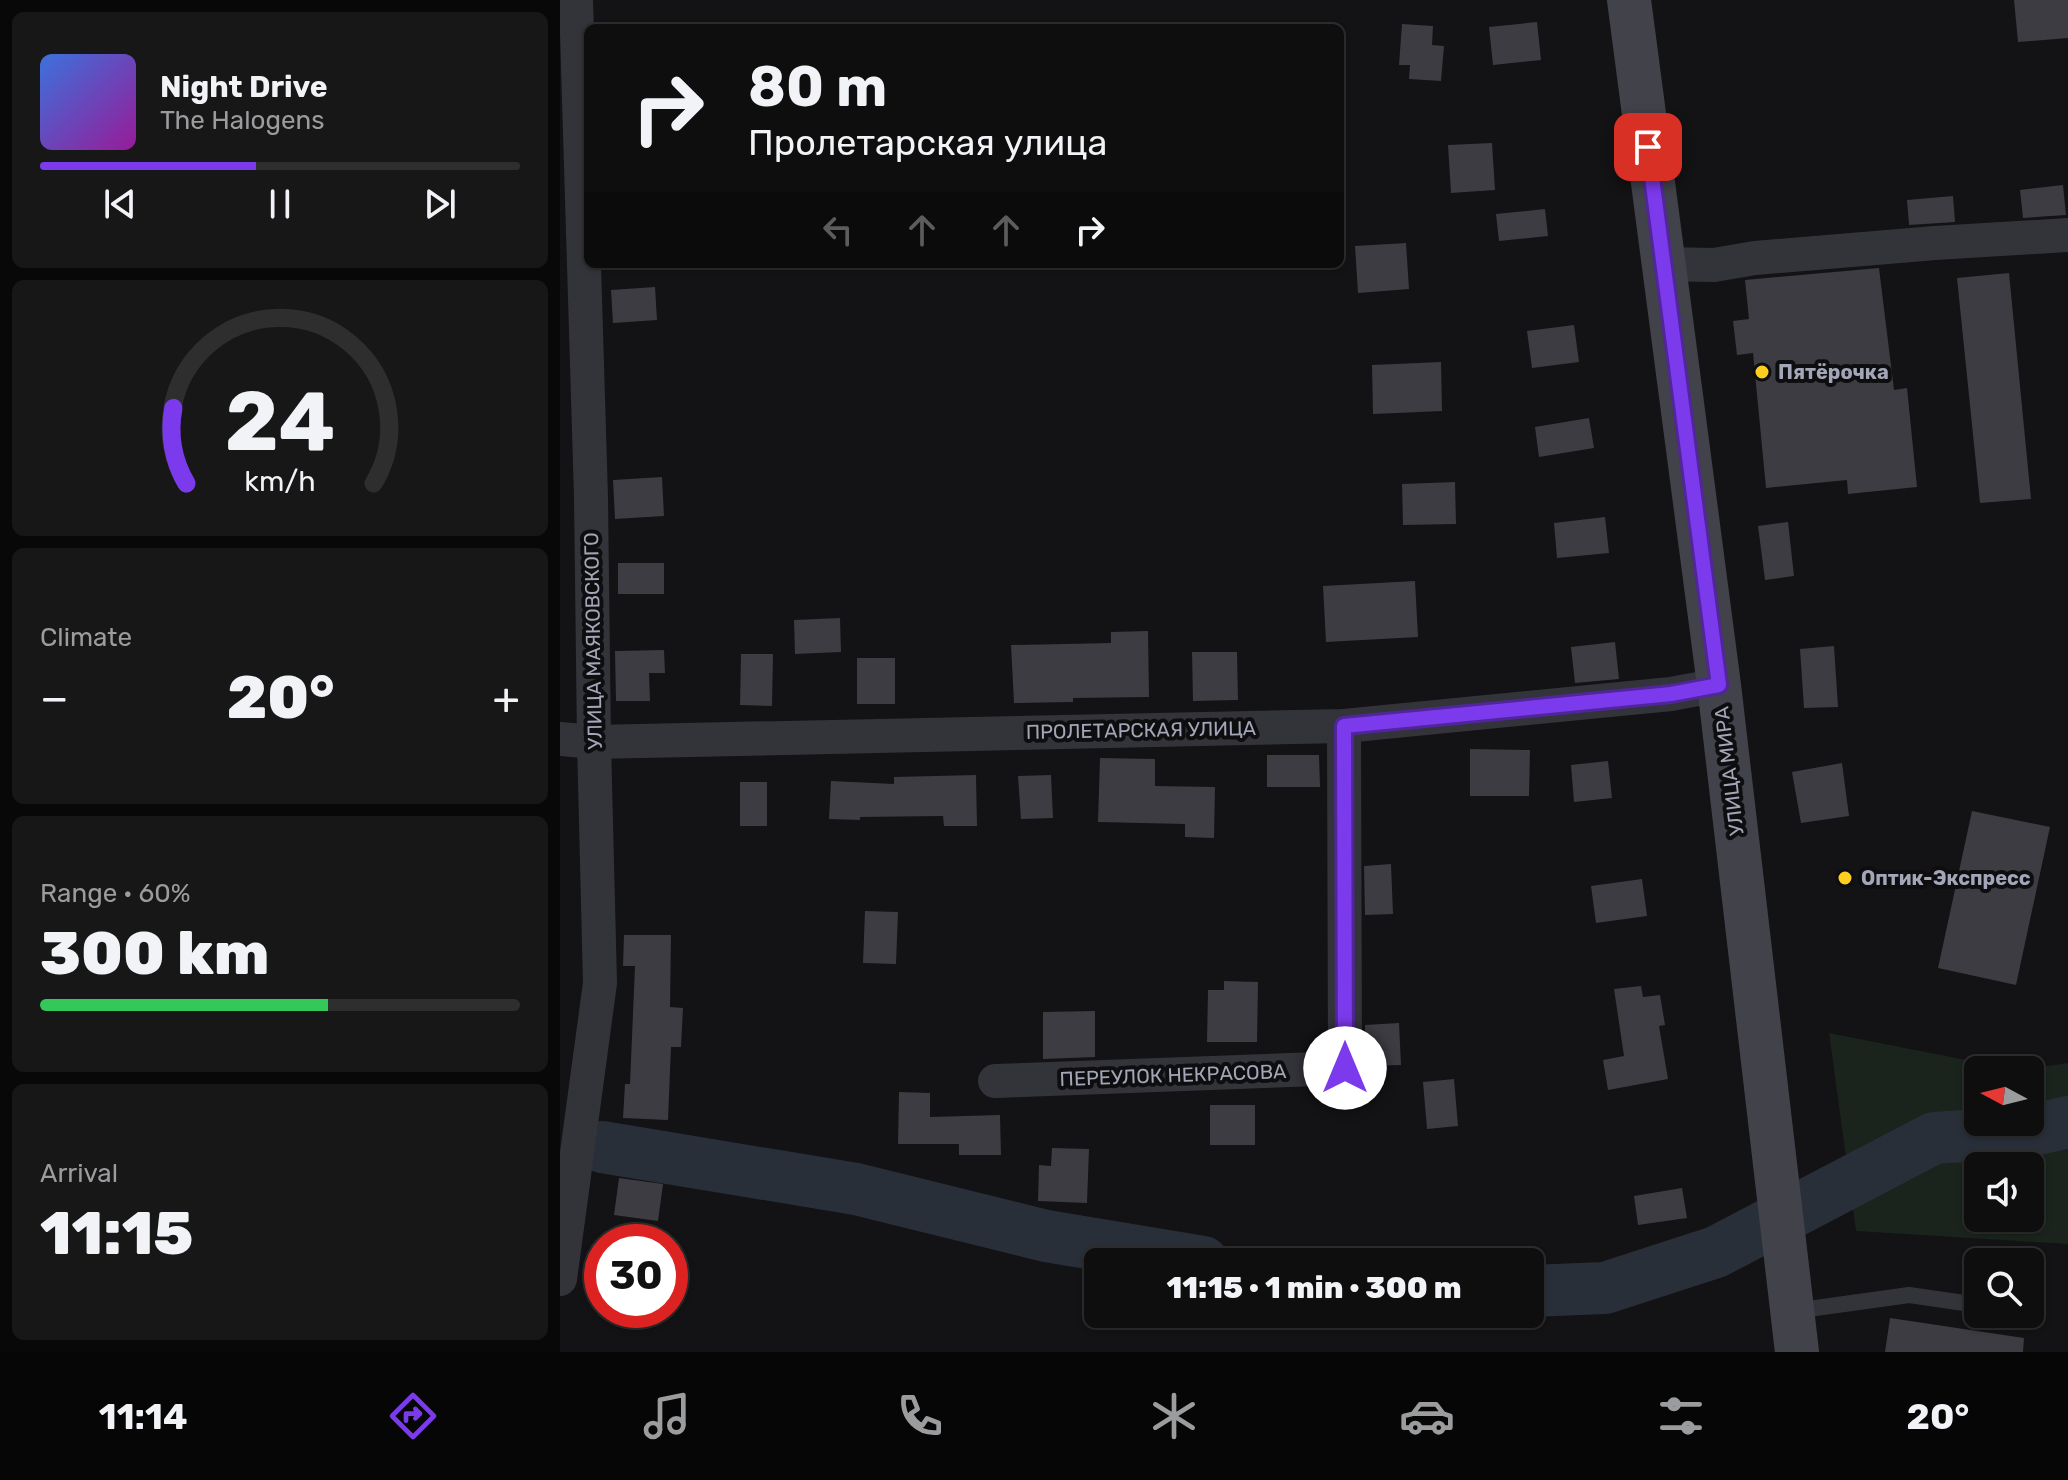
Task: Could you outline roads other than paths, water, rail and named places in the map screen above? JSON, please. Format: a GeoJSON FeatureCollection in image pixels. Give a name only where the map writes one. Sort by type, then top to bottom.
{"type":"FeatureCollection","features":[{"type":"Feature","properties":{"kind":"main road","name":"УЛИЦА МИРА"},"geometry":{"type":"LineString","coordinates":[[1629,0],[1719,685],[1794,1332]]}},
{"type":"Feature","properties":{"kind":"street","name":"УЛИЦА МАЯКОВСКОГО"},"geometry":{"type":"LineString","coordinates":[[576,0],[584,265]]}},
{"type":"Feature","properties":{"kind":"street"},"geometry":{"type":"LineString","coordinates":[[1663,264],[1714,265],[1755,258],[1920,244],[2068,235]]}},
{"type":"Feature","properties":{"kind":"street","name":"УЛИЦА МАЯКОВСКОГО"},"geometry":{"type":"LineString","coordinates":[[560,1279],[600,983],[584,268]]}},
{"type":"Feature","properties":{"kind":"street","name":"ПРОЛЕТАРСКАЯ УЛИЦА"},"geometry":{"type":"LineString","coordinates":[[560,739],[594,742],[1344,726],[1671,694],[1719,685]]}},
{"type":"Feature","properties":{"kind":"street","name":"ПЕРЕУЛОК НЕКРАСОВА"},"geometry":{"type":"LineString","coordinates":[[995,1081],[1345,1068],[1344,726]]}},
{"type":"Feature","properties":{"kind":"lane"},"geometry":{"type":"LineString","coordinates":[[1794,1332],[1909,1295],[1964,1303]]}},
{"type":"Feature","properties":{"kind":"waterway"},"geometry":{"type":"LineString","coordinates":[[1544,1290],[1605,1288],[1716,1252],[1934,1138],[2025,1132],[2068,1122]]}},
{"type":"Feature","properties":{"kind":"waterway"},"geometry":{"type":"LineString","coordinates":[[602,1147],[856,1189],[1046,1236],[1118,1248]]}},
{"type":"Feature","properties":{"kind":"place","name":"Пятёрочка"},"geometry":{"type":"Point","coordinates":[1762,372]}},
{"type":"Feature","properties":{"kind":"place","name":"Оптик-Экспресс"},"geometry":{"type":"Point","coordinates":[1845,878]}}]}
